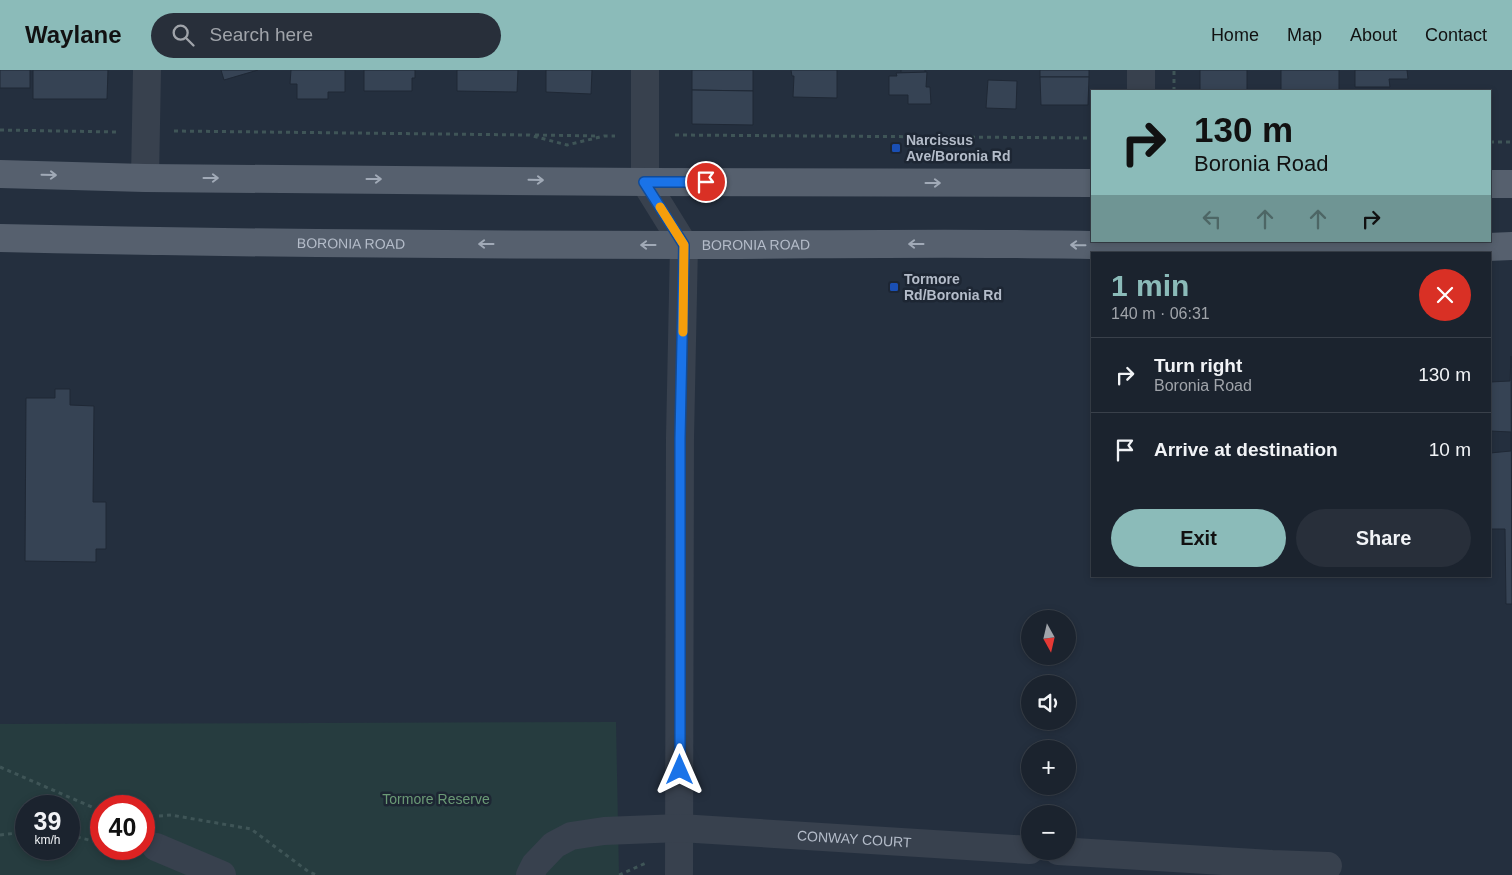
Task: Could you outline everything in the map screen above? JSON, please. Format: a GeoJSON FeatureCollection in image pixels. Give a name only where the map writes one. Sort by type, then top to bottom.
{"type":"FeatureCollection","features":[{"type":"Feature","properties":{"kind":"main road"},"geometry":{"type":"LineString","coordinates":[[0,174],[145,178],[1091,183]]}},
{"type":"Feature","properties":{"kind":"main road"},"geometry":{"type":"LineString","coordinates":[[1491,184],[1512,184]]}},
{"type":"Feature","properties":{"kind":"main road","name":"BORONIA ROAD"},"geometry":{"type":"LineString","coordinates":[[0,238],[222,243],[1002,244],[1319,250],[1435,250],[1512,246]]}},
{"type":"Feature","properties":{"kind":"street"},"geometry":{"type":"LineString","coordinates":[[145,178],[147,70]]}},
{"type":"Feature","properties":{"kind":"street"},"geometry":{"type":"LineString","coordinates":[[645,70],[644,182],[684,245],[680,438],[679,875]]}},
{"type":"Feature","properties":{"kind":"street"},"geometry":{"type":"LineString","coordinates":[[1141,70],[1141,90]]}},
{"type":"Feature","properties":{"kind":"street","name":"CONWAY COURT"},"geometry":{"type":"LineString","coordinates":[[530,875],[535,865],[554,845],[571,836],[604,831],[680,828],[1021,849]]}},
{"type":"Feature","properties":{"kind":"street"},"geometry":{"type":"LineString","coordinates":[[156,847],[222,875]]}},
{"type":"Feature","properties":{"kind":"street"},"geometry":{"type":"LineString","coordinates":[[1076,852],[1263,864],[1328,866]]}},
{"type":"Feature","properties":{"kind":"path"},"geometry":{"type":"LineString","coordinates":[[1174,70],[1174,90]]}},
{"type":"Feature","properties":{"kind":"path"},"geometry":{"type":"LineString","coordinates":[[0,130],[121,132]]}},
{"type":"Feature","properties":{"kind":"path"},"geometry":{"type":"LineString","coordinates":[[168,131],[620,136]]}},
{"type":"Feature","properties":{"kind":"path"},"geometry":{"type":"LineString","coordinates":[[529,135],[567,146],[604,136]]}},
{"type":"Feature","properties":{"kind":"path"},"geometry":{"type":"LineString","coordinates":[[674,135],[1091,138]]}},
{"type":"Feature","properties":{"kind":"path"},"geometry":{"type":"LineString","coordinates":[[1491,142],[1512,142]]}},
{"type":"Feature","properties":{"kind":"path"},"geometry":{"type":"LineString","coordinates":[[0,767],[90,806]]}},
{"type":"Feature","properties":{"kind":"path"},"geometry":{"type":"LineString","coordinates":[[155,817],[171,815],[251,829],[309,872],[317,875]]}},
{"type":"Feature","properties":{"kind":"path"},"geometry":{"type":"LineString","coordinates":[[0,834],[15,833]]}},
{"type":"Feature","properties":{"kind":"path"},"geometry":{"type":"LineString","coordinates":[[619,875],[646,863]]}},
{"type":"Feature","properties":{"kind":"green space","name":"Tormore Reserve"},"geometry":{"type":"Polygon","coordinates":[[[616,722],[619,875],[0,875],[0,724],[616,722]]]}},
{"type":"Feature","properties":{"kind":"building"},"geometry":{"type":"Polygon","coordinates":[[[0,70],[30,70],[30,88],[0,88],[0,70]]]}},
{"type":"Feature","properties":{"kind":"building"},"geometry":{"type":"Polygon","coordinates":[[[33,70],[108,70],[107,99],[33,99],[33,70]]]}},
{"type":"Feature","properties":{"kind":"building"},"geometry":{"type":"Polygon","coordinates":[[[221,70],[258,70],[224,80],[221,70]]]}},
{"type":"Feature","properties":{"kind":"building"},"geometry":{"type":"Polygon","coordinates":[[[291,70],[345,70],[345,92],[328,92],[328,99],[297,99],[297,84],[290,84],[291,70]]]}},
{"type":"Feature","properties":{"kind":"building"},"geometry":{"type":"Polygon","coordinates":[[[364,70],[415,70],[415,78],[412,78],[412,91],[364,91],[364,70]]]}},
{"type":"Feature","properties":{"kind":"building"},"geometry":{"type":"Polygon","coordinates":[[[457,70],[518,70],[517,92],[457,91],[457,70]]]}},
{"type":"Feature","properties":{"kind":"building"},"geometry":{"type":"Polygon","coordinates":[[[546,70],[592,70],[591,94],[546,92],[546,70]]]}},
{"type":"Feature","properties":{"kind":"building"},"geometry":{"type":"Polygon","coordinates":[[[692,70],[753,70],[753,91],[692,90],[692,70]]]}},
{"type":"Feature","properties":{"kind":"building"},"geometry":{"type":"Polygon","coordinates":[[[791,70],[837,70],[837,98],[793,97],[794,76],[792,76],[791,70]]]}},
{"type":"Feature","properties":{"kind":"building"},"geometry":{"type":"Polygon","coordinates":[[[901,70],[925,70],[925,72],[901,72],[901,70]]]}},
{"type":"Feature","properties":{"kind":"building"},"geometry":{"type":"Polygon","coordinates":[[[1040,70],[1089,70],[1089,77],[1040,77],[1040,70]]]}},
{"type":"Feature","properties":{"kind":"building"},"geometry":{"type":"Polygon","coordinates":[[[1200,70],[1247,70],[1247,90],[1200,90],[1200,70]]]}},
{"type":"Feature","properties":{"kind":"building"},"geometry":{"type":"Polygon","coordinates":[[[1281,70],[1339,70],[1339,90],[1281,90],[1281,70]]]}},
{"type":"Feature","properties":{"kind":"building"},"geometry":{"type":"Polygon","coordinates":[[[1355,70],[1407,70],[1408,79],[1389,79],[1390,87],[1355,87],[1355,70]]]}},
{"type":"Feature","properties":{"kind":"building"},"geometry":{"type":"Polygon","coordinates":[[[927,72],[926,87],[930,87],[931,104],[908,104],[908,95],[889,95],[889,76],[897,76],[896,73],[927,72]]]}},
{"type":"Feature","properties":{"kind":"building"},"geometry":{"type":"Polygon","coordinates":[[[1040,77],[1089,77],[1088,105],[1041,105],[1040,77]]]}},
{"type":"Feature","properties":{"kind":"building"},"geometry":{"type":"Polygon","coordinates":[[[988,80],[1017,81],[1016,109],[986,108],[988,80]]]}},
{"type":"Feature","properties":{"kind":"building"},"geometry":{"type":"Polygon","coordinates":[[[692,90],[753,91],[753,125],[692,124],[692,90]]]}},
{"type":"Feature","properties":{"kind":"building"},"geometry":{"type":"Polygon","coordinates":[[[1511,356],[1512,604],[1506,604],[1505,529],[1491,529],[1491,453],[1511,451],[1511,432],[1491,431],[1491,382],[1510,381],[1511,356]]]}},
{"type":"Feature","properties":{"kind":"building"},"geometry":{"type":"Polygon","coordinates":[[[55,389],[70,389],[70,405],[94,406],[93,502],[106,502],[106,549],[96,549],[96,562],[25,561],[26,398],[55,398],[55,389]]]}},
{"type":"Feature","properties":{"kind":"slow traffic"},"geometry":{"type":"LineString","coordinates":[[660,207],[684,245],[683,332]]}},
{"type":"Feature","properties":{"kind":"place","name":"Narcissus Ave/Boronia Rd"},"geometry":{"type":"Point","coordinates":[896,148]}},
{"type":"Feature","properties":{"kind":"place","name":"Tormore Rd/Boronia Rd"},"geometry":{"type":"Point","coordinates":[894,287]}},
{"type":"Feature","properties":{"kind":"route"},"geometry":{"type":"LineString","coordinates":[[680,770],[680,438],[684,245],[644,182],[706,182]]}}]}
